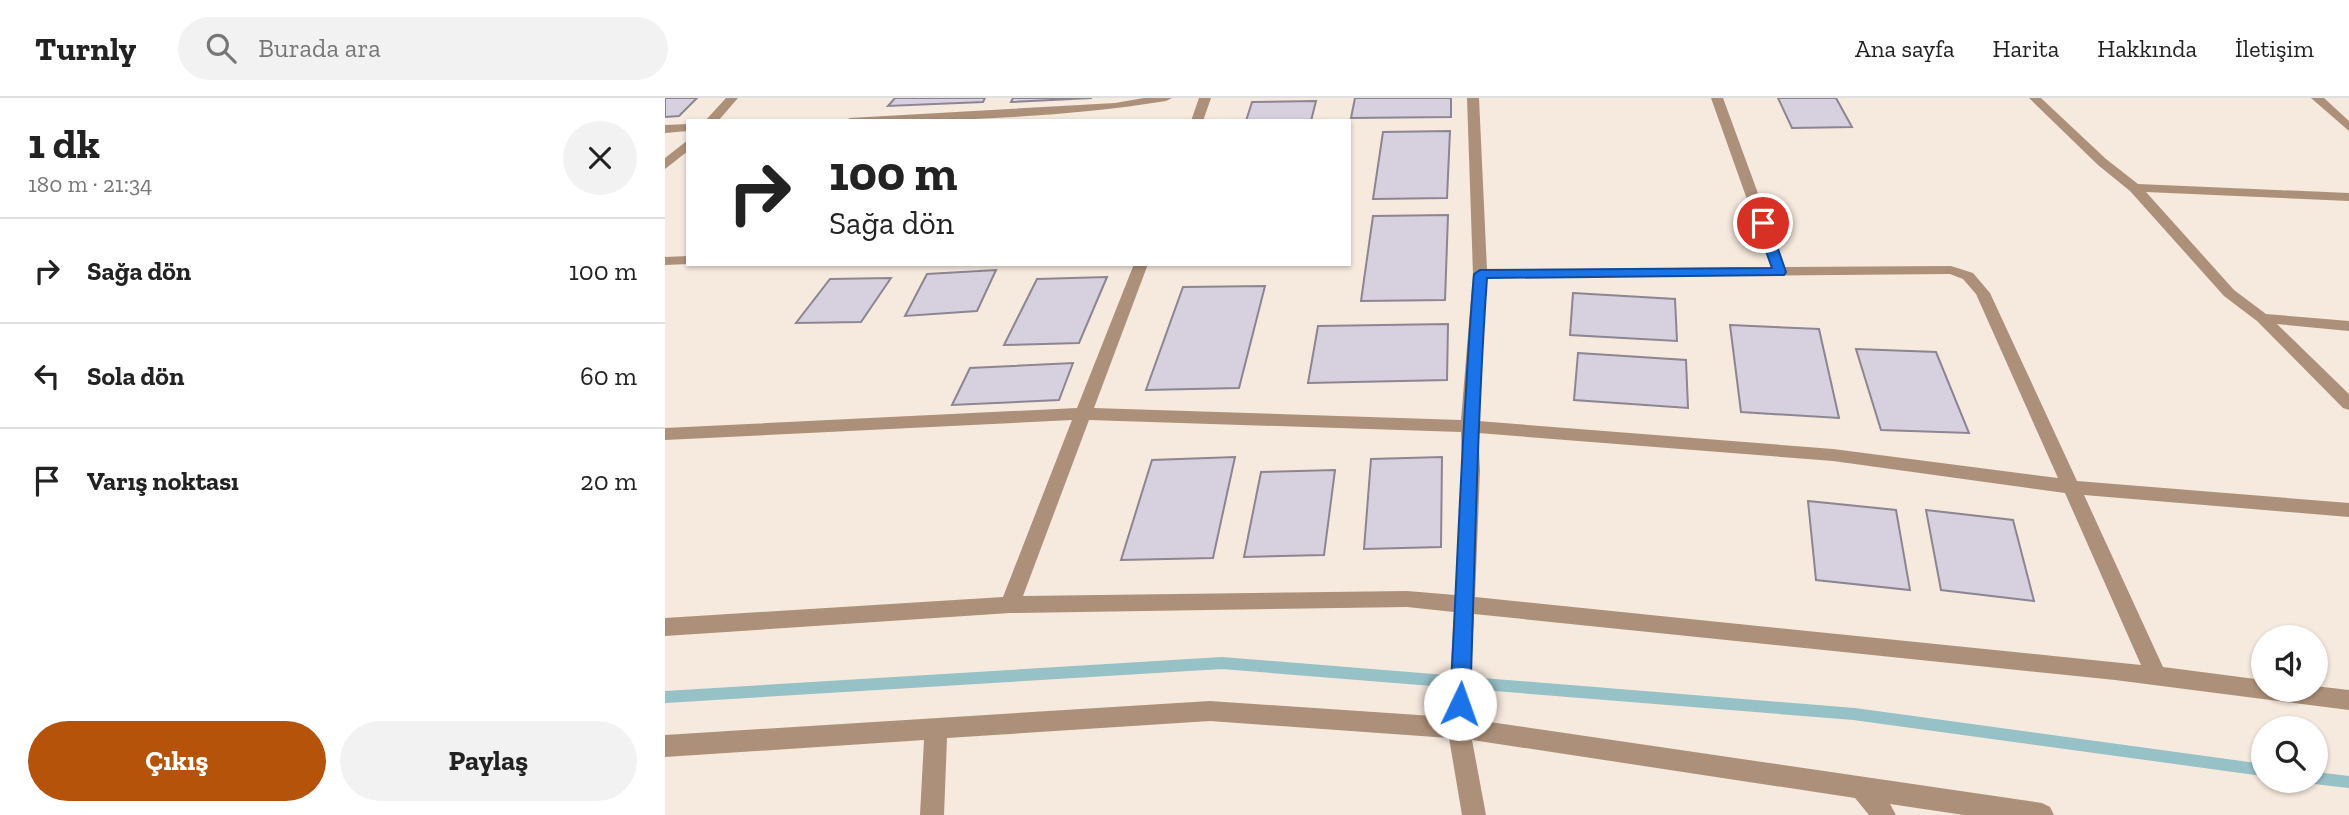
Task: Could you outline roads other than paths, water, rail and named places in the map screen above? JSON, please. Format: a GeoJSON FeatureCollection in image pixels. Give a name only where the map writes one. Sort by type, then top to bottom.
{"type":"FeatureCollection","features":[{"type":"Feature","properties":{"kind":"street"},"geometry":{"type":"LineString","coordinates":[[713,119],[732,98]]}},
{"type":"Feature","properties":{"kind":"street"},"geometry":{"type":"LineString","coordinates":[[885,119],[1115,106],[1166,98]]}},
{"type":"Feature","properties":{"kind":"street"},"geometry":{"type":"LineString","coordinates":[[1198,119],[1205,98]]}},
{"type":"Feature","properties":{"kind":"street"},"geometry":{"type":"LineString","coordinates":[[1473,98],[1480,274],[1469,426],[1471,470],[1458,728],[1474,815]]}},
{"type":"Feature","properties":{"kind":"street"},"geometry":{"type":"LineString","coordinates":[[1717,98],[1780,272]]}},
{"type":"Feature","properties":{"kind":"street"},"geometry":{"type":"LineString","coordinates":[[2035,98],[2102,162],[2135,188],[2229,293],[2262,318],[2349,404]]}},
{"type":"Feature","properties":{"kind":"street"},"geometry":{"type":"LineString","coordinates":[[2317,98],[2349,127]]}},
{"type":"Feature","properties":{"kind":"street"},"geometry":{"type":"LineString","coordinates":[[665,129],[686,127]]}},
{"type":"Feature","properties":{"kind":"street"},"geometry":{"type":"LineString","coordinates":[[665,165],[686,146]]}},
{"type":"Feature","properties":{"kind":"street"},"geometry":{"type":"LineString","coordinates":[[2135,188],[2349,197]]}},
{"type":"Feature","properties":{"kind":"street"},"geometry":{"type":"LineString","coordinates":[[665,261],[686,260]]}},
{"type":"Feature","properties":{"kind":"street"},"geometry":{"type":"LineString","coordinates":[[1010,605],[1140,266]]}},
{"type":"Feature","properties":{"kind":"street"},"geometry":{"type":"LineString","coordinates":[[1480,274],[1951,270],[1968,276],[1983,293],[2157,677]]}},
{"type":"Feature","properties":{"kind":"street"},"geometry":{"type":"LineString","coordinates":[[2262,318],[2349,326]]}},
{"type":"Feature","properties":{"kind":"street"},"geometry":{"type":"LineString","coordinates":[[665,434],[1083,414],[1469,426],[1833,456],[2071,487],[2349,510]]}},
{"type":"Feature","properties":{"kind":"street"},"geometry":{"type":"LineString","coordinates":[[665,627],[1010,605],[1406,599],[2157,677],[2349,700]]}},
{"type":"Feature","properties":{"kind":"street"},"geometry":{"type":"LineString","coordinates":[[665,746],[1210,711],[1458,728],[2042,815]]}},
{"type":"Feature","properties":{"kind":"street"},"geometry":{"type":"LineString","coordinates":[[932,815],[936,727]]}},
{"type":"Feature","properties":{"kind":"street"},"geometry":{"type":"LineString","coordinates":[[1861,788],[1884,815]]}},
{"type":"Feature","properties":{"kind":"waterway"},"geometry":{"type":"LineString","coordinates":[[665,697],[1222,663],[1854,714],[2251,768]]}},
{"type":"Feature","properties":{"kind":"waterway"},"geometry":{"type":"LineString","coordinates":[[2328,780],[2349,782]]}}]}
